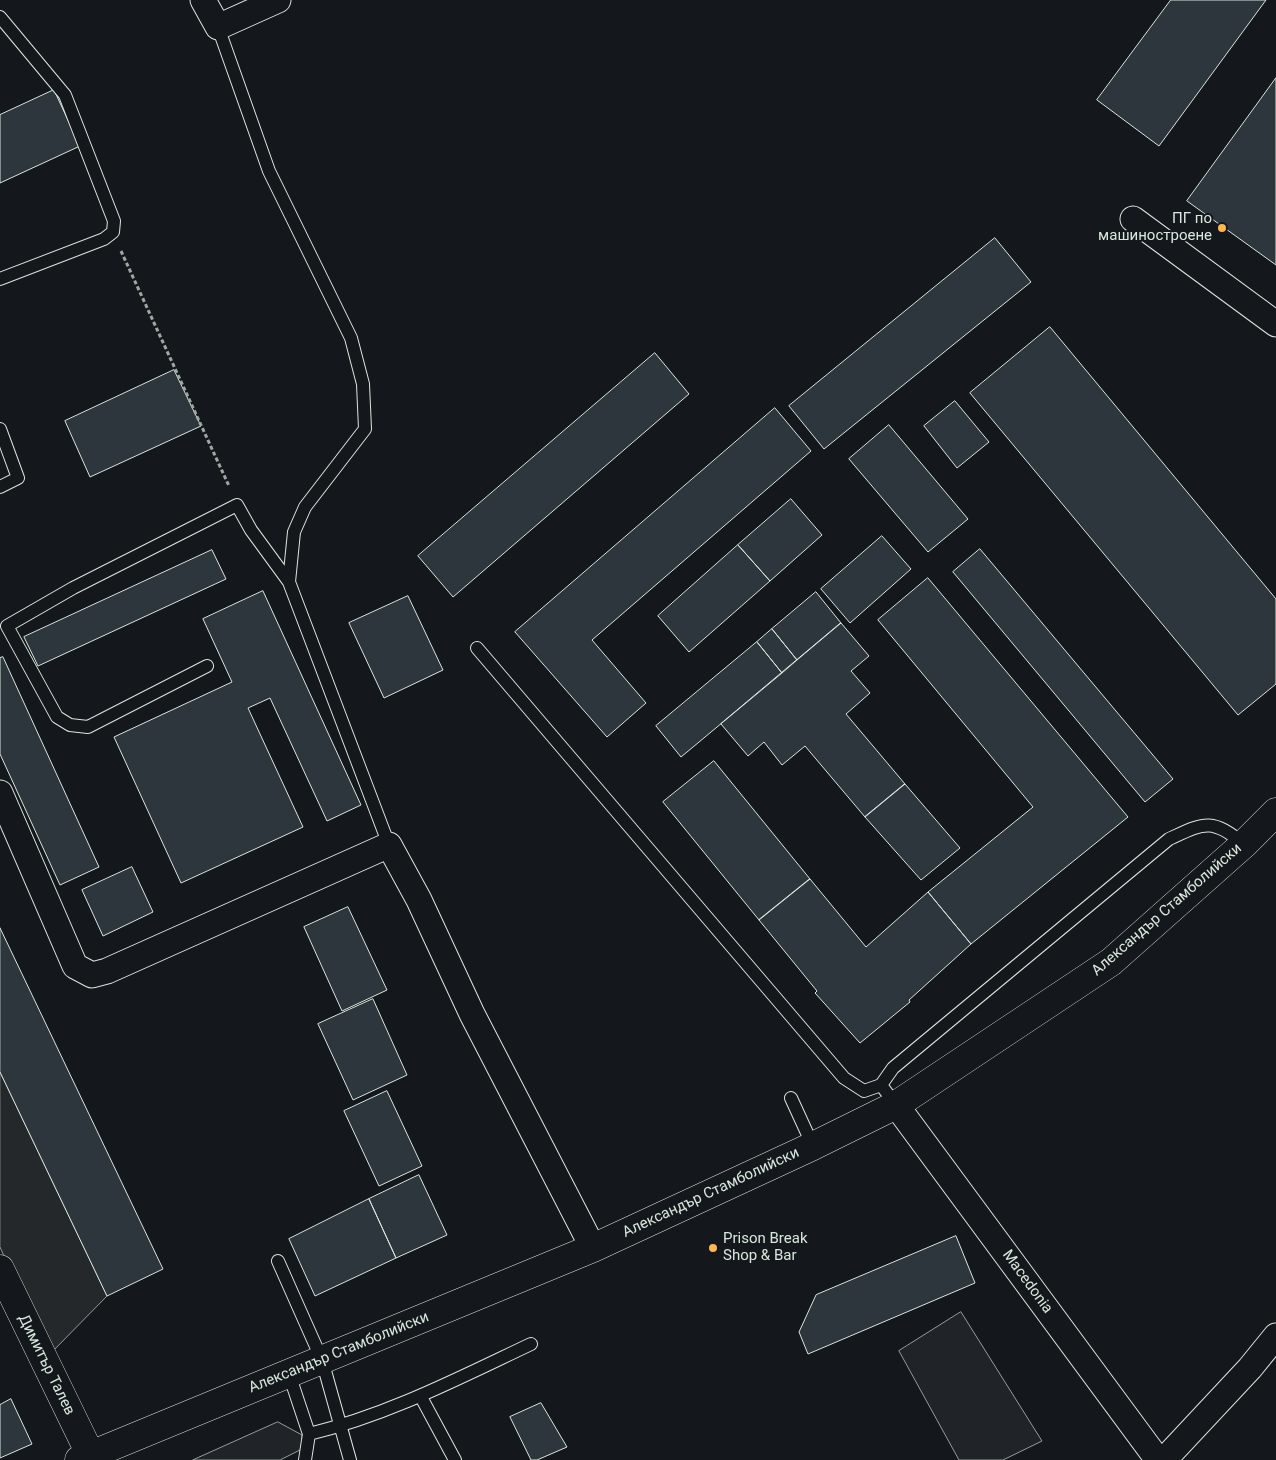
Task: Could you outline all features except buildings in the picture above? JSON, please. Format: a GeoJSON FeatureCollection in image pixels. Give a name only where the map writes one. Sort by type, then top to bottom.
{"type":"FeatureCollection","features":[{"type":"Feature","properties":{"kind":"street"},"geometry":{"type":"LineString","coordinates":[[203,0],[218,27],[278,0]]}},
{"type":"Feature","properties":{"kind":"street"},"geometry":{"type":"LineString","coordinates":[[1133,219],[1276,324]]}},
{"type":"Feature","properties":{"kind":"street"},"geometry":{"type":"LineString","coordinates":[[0,793],[75,966],[92,976],[108,972],[389,845],[419,900],[472,1014],[593,1248]]}},
{"type":"Feature","properties":{"kind":"street","name":"Александър Стамболийски"},"geometry":{"type":"LineString","coordinates":[[87,1459],[593,1248],[813,1146],[889,1095],[1111,962],[1244,844],[1276,812]]}},
{"type":"Feature","properties":{"kind":"street","name":"Macedonia"},"geometry":{"type":"LineString","coordinates":[[889,1095],[1158,1460]]}},
{"type":"Feature","properties":{"kind":"street","name":"Димитър Талев"},"geometry":{"type":"LineString","coordinates":[[0,1269],[87,1459]]}},
{"type":"Feature","properties":{"kind":"street"},"geometry":{"type":"LineString","coordinates":[[1164,1460],[1250,1368],[1276,1336]]}},
{"type":"Feature","properties":{"kind":"lane"},"geometry":{"type":"LineString","coordinates":[[0,17],[65,95],[114,221],[113,232],[104,239],[0,279]]}},
{"type":"Feature","properties":{"kind":"lane"},"geometry":{"type":"LineString","coordinates":[[218,27],[269,171],[351,338],[363,384],[365,429],[305,508],[294,532],[288,582]]}},
{"type":"Feature","properties":{"kind":"lane"},"geometry":{"type":"LineString","coordinates":[[0,429],[18,478],[0,487]]}},
{"type":"Feature","properties":{"kind":"lane"},"geometry":{"type":"LineString","coordinates":[[207,666],[88,727],[70,725],[57,717],[6,626],[73,588],[237,505],[251,530],[288,582],[389,845]]}},
{"type":"Feature","properties":{"kind":"lane"},"geometry":{"type":"LineString","coordinates":[[477,648],[844,1078],[864,1092],[889,1095],[893,1068],[909,1053],[1169,839],[1201,824],[1223,828],[1244,844]]}},
{"type":"Feature","properties":{"kind":"lane"},"geometry":{"type":"LineString","coordinates":[[791,1098],[813,1146]]}},
{"type":"Feature","properties":{"kind":"lane"},"geometry":{"type":"LineString","coordinates":[[278,1261],[322,1360],[350,1460]]}},
{"type":"Feature","properties":{"kind":"lane"},"geometry":{"type":"LineString","coordinates":[[309,1434],[342,1426],[421,1397],[531,1344]]}},
{"type":"Feature","properties":{"kind":"lane"},"geometry":{"type":"LineString","coordinates":[[289,1374],[309,1434],[305,1460]]}},
{"type":"Feature","properties":{"kind":"lane"},"geometry":{"type":"LineString","coordinates":[[421,1397],[455,1460]]}},
{"type":"Feature","properties":{"kind":"path"},"geometry":{"type":"LineString","coordinates":[[113,232],[237,505]]}},
{"type":"Feature","properties":{"kind":"shaded area"},"geometry":{"type":"Polygon","coordinates":[[[0,1072],[107,1296],[48,1356],[0,1247],[0,1072]]]}},
{"type":"Feature","properties":{"kind":"shaded area"},"geometry":{"type":"Polygon","coordinates":[[[961,1312],[1042,1441],[1003,1460],[959,1460],[899,1351],[961,1312]]]}},
{"type":"Feature","properties":{"kind":"shaded area"},"geometry":{"type":"Polygon","coordinates":[[[278,1422],[302,1435],[302,1449],[280,1460],[193,1460],[278,1422]]]}},
{"type":"Feature","properties":{"kind":"place","name":"ПГ по машиностроене"},"geometry":{"type":"Point","coordinates":[1222,228]}},
{"type":"Feature","properties":{"kind":"place","name":"Prison Break Shop & Bar"},"geometry":{"type":"Point","coordinates":[713,1248]}}]}
